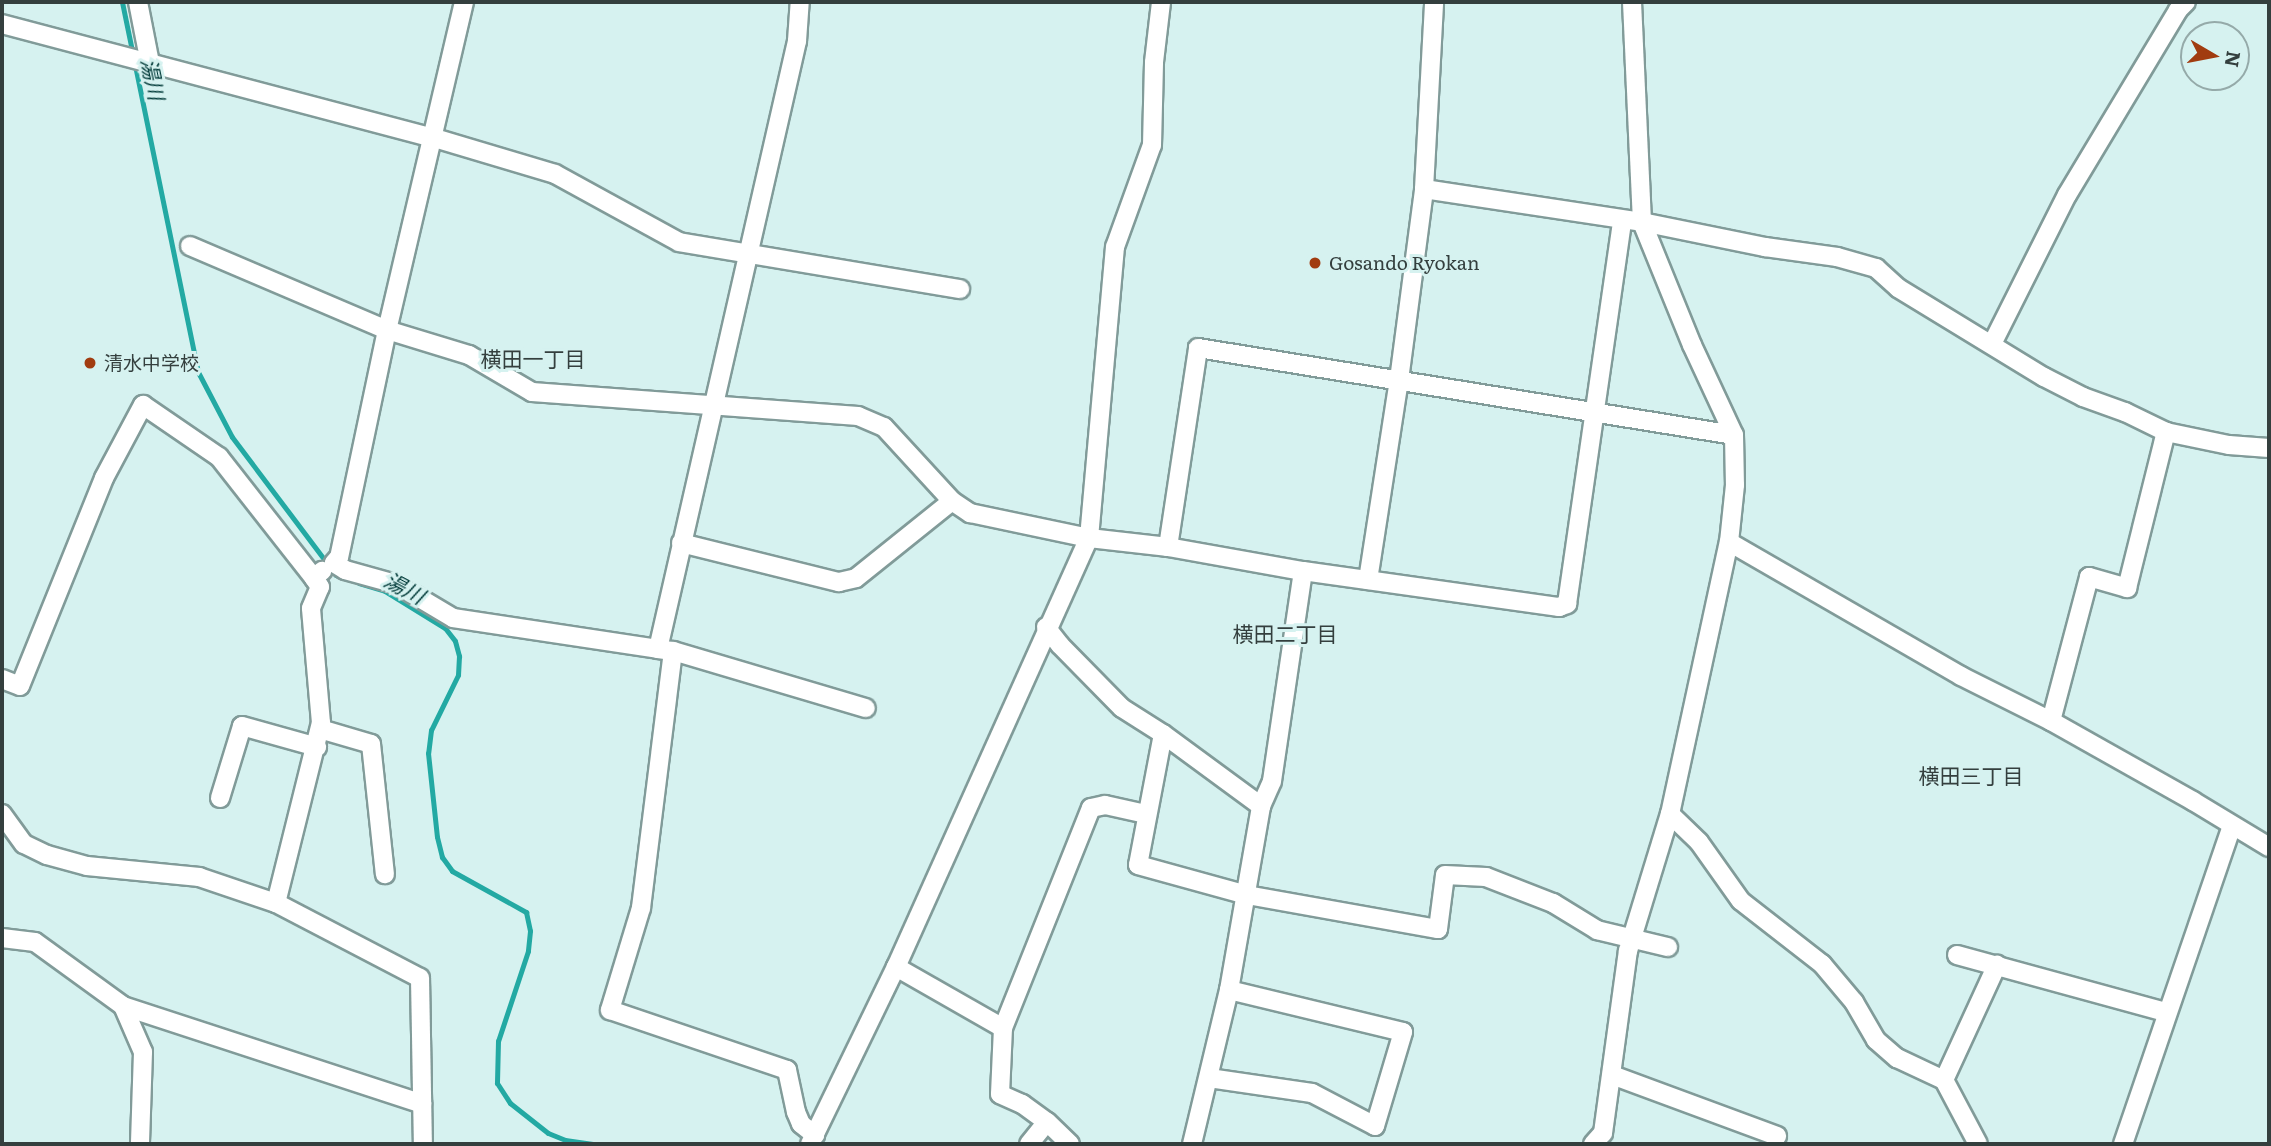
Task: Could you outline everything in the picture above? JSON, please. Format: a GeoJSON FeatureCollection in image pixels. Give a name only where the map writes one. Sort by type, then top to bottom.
{"type":"FeatureCollection","features":[{"type":"Feature","properties":{"kind":"street"},"geometry":{"type":"LineString","coordinates":[[138,2],[147,62]]}},
{"type":"Feature","properties":{"kind":"street"},"geometry":{"type":"LineString","coordinates":[[276,903],[318,738],[311,608],[326,569],[339,557],[387,330],[464,2]]}},
{"type":"Feature","properties":{"kind":"street"},"geometry":{"type":"LineString","coordinates":[[800,2],[797,41],[681,543],[665,650],[641,908],[610,1010],[787,1070],[796,1112],[813,1140],[896,967],[1046,627],[1089,538],[1115,247],[1152,145],[1154,62],[1161,2]]}},
{"type":"Feature","properties":{"kind":"street"},"geometry":{"type":"LineString","coordinates":[[1368,580],[1399,380],[1424,189],[1434,2]]}},
{"type":"Feature","properties":{"kind":"street"},"geometry":{"type":"LineString","coordinates":[[1594,1144],[1603,1133],[1631,939],[1670,814],[1729,541],[1735,485],[1734,435],[1692,345],[1642,222],[1632,2]]}},
{"type":"Feature","properties":{"kind":"street"},"geometry":{"type":"LineString","coordinates":[[1992,344],[2067,195],[2178,10],[2186,2]]}},
{"type":"Feature","properties":{"kind":"street"},"geometry":{"type":"LineString","coordinates":[[2,24],[431,137],[555,174],[679,242],[960,289]]}},
{"type":"Feature","properties":{"kind":"street"},"geometry":{"type":"LineString","coordinates":[[1424,189],[1642,222],[1765,247],[1837,257],[1876,268],[1898,288],[2083,397],[2125,412],[2166,432],[2229,445],[2269,448]]}},
{"type":"Feature","properties":{"kind":"street"},"geometry":{"type":"LineString","coordinates":[[190,246],[387,330],[469,355],[532,392],[858,416],[884,427],[952,501],[970,513],[1089,538],[1168,547],[1303,571],[1559,607],[1567,604],[1622,219]]}},
{"type":"Feature","properties":{"kind":"street"},"geometry":{"type":"LineString","coordinates":[[1168,547],[1198,348],[1595,415],[1734,435]]}},
{"type":"Feature","properties":{"kind":"street"},"geometry":{"type":"LineString","coordinates":[[2,679],[20,686],[104,478],[143,405],[219,457],[326,569],[345,570],[396,584],[453,618],[665,650],[866,708]]}},
{"type":"Feature","properties":{"kind":"street"},"geometry":{"type":"LineString","coordinates":[[2051,721],[2089,577],[2127,588],[2166,432]]}},
{"type":"Feature","properties":{"kind":"street"},"geometry":{"type":"LineString","coordinates":[[681,543],[839,582],[856,578],[952,501]]}},
{"type":"Feature","properties":{"kind":"street"},"geometry":{"type":"LineString","coordinates":[[1729,541],[1961,676],[2051,721],[2269,847]]}},
{"type":"Feature","properties":{"kind":"street"},"geometry":{"type":"LineString","coordinates":[[1192,1144],[1230,990],[1261,806],[1272,781],[1303,571]]}},
{"type":"Feature","properties":{"kind":"street"},"geometry":{"type":"LineString","coordinates":[[1046,627],[1060,645],[1122,708],[1163,734],[1261,806]]}},
{"type":"Feature","properties":{"kind":"street"},"geometry":{"type":"LineString","coordinates":[[220,798],[242,726],[371,744],[385,874]]}},
{"type":"Feature","properties":{"kind":"street"},"geometry":{"type":"LineString","coordinates":[[1163,734],[1138,865],[1247,895],[1438,929],[1445,875],[1486,877],[1553,903],[1597,930],[1668,947]]}},
{"type":"Feature","properties":{"kind":"street"},"geometry":{"type":"LineString","coordinates":[[1070,1144],[1047,1122],[1022,1104],[1000,1094],[1003,1028],[1091,808],[1105,805],[1146,814]]}},
{"type":"Feature","properties":{"kind":"street"},"geometry":{"type":"LineString","coordinates":[[1670,814],[1699,842],[1741,901],[1822,964],[1854,1002],[1876,1040],[1897,1058],[1944,1080],[1978,1144]]}},
{"type":"Feature","properties":{"kind":"street"},"geometry":{"type":"LineString","coordinates":[[4,824],[24,844],[47,855],[87,866],[200,877],[276,903],[420,978],[423,1144]]}},
{"type":"Feature","properties":{"kind":"street"},"geometry":{"type":"LineString","coordinates":[[2123,1144],[2166,1012],[2232,826]]}},
{"type":"Feature","properties":{"kind":"street"},"geometry":{"type":"LineString","coordinates":[[2,938],[35,943],[123,1006],[422,1104]]}},
{"type":"Feature","properties":{"kind":"street"},"geometry":{"type":"LineString","coordinates":[[1957,955],[2166,1012]]}},
{"type":"Feature","properties":{"kind":"street"},"geometry":{"type":"LineString","coordinates":[[1944,1080],[1997,965]]}},
{"type":"Feature","properties":{"kind":"street"},"geometry":{"type":"LineString","coordinates":[[896,967],[1003,1028]]}},
{"type":"Feature","properties":{"kind":"street"},"geometry":{"type":"LineString","coordinates":[[1209,1078],[1312,1093],[1375,1126],[1403,1032],[1230,990]]}},
{"type":"Feature","properties":{"kind":"street"},"geometry":{"type":"LineString","coordinates":[[123,1006],[143,1052],[140,1144]]}},
{"type":"Feature","properties":{"kind":"street"},"geometry":{"type":"LineString","coordinates":[[1612,1075],[1777,1136]]}},
{"type":"Feature","properties":{"kind":"street"},"geometry":{"type":"LineString","coordinates":[[1030,1144],[1047,1122]]}},
{"type":"Feature","properties":{"kind":"waterway","name":"湯川"},"geometry":{"type":"LineString","coordinates":[[122,2],[198,372],[232,437],[336,575],[343,577]]}},
{"type":"Feature","properties":{"kind":"waterway","name":"湯川"},"geometry":{"type":"LineString","coordinates":[[359,583],[385,591],[445,628],[455,641],[459,656],[458,675],[431,730],[428,753],[437,837],[442,857],[452,871],[526,912],[530,931],[528,951],[498,1041],[497,1083],[510,1103],[548,1133],[565,1140],[593,1144]]}},
{"type":"Feature","properties":{"kind":"place","name":"Gosando Ryokan"},"geometry":{"type":"Point","coordinates":[1315,263]}},
{"type":"Feature","properties":{"kind":"place","name":"清水中学校"},"geometry":{"type":"Point","coordinates":[90,363]}},
{"type":"Feature","properties":{"kind":"district","name":"横田一丁目"},"geometry":{"type":"Point","coordinates":[533,358]}},
{"type":"Feature","properties":{"kind":"district","name":"横田二丁目"},"geometry":{"type":"Point","coordinates":[1285,633]}},
{"type":"Feature","properties":{"kind":"district","name":"横田三丁目"},"geometry":{"type":"Point","coordinates":[1971,775]}}]}
